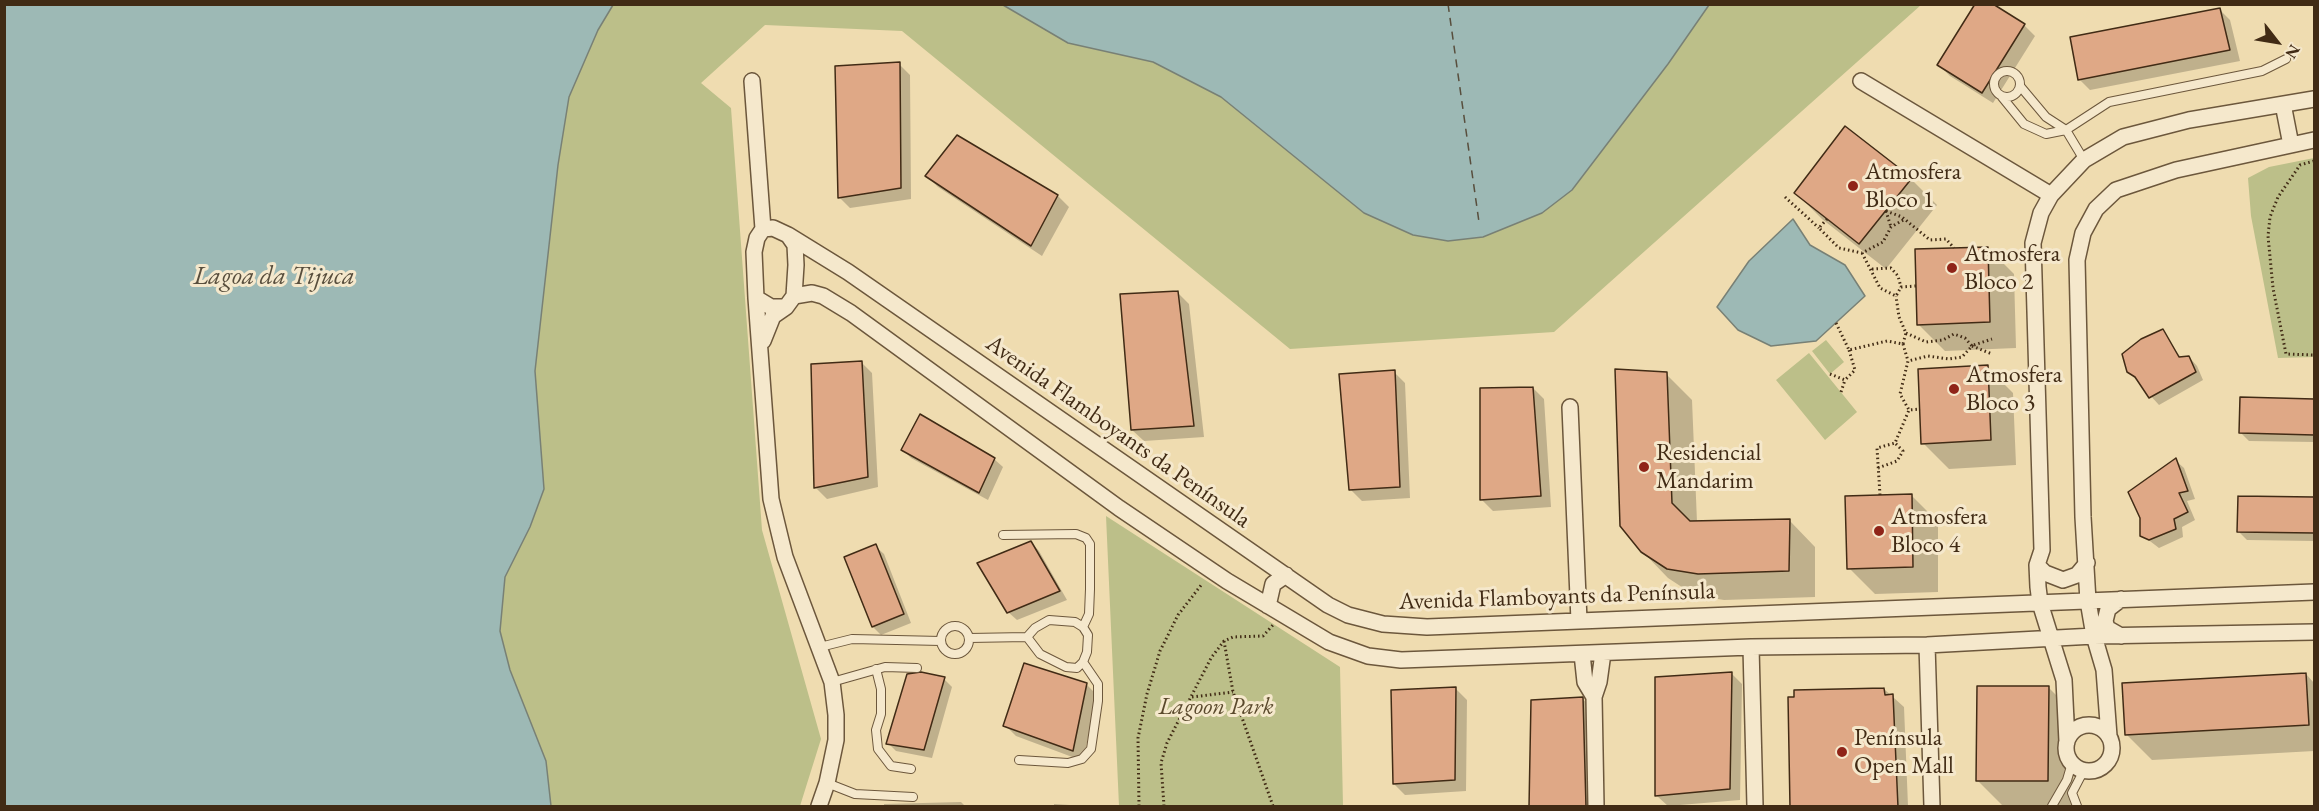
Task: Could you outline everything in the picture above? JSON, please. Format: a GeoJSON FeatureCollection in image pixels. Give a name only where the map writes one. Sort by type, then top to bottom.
{"type":"FeatureCollection","features":[{"type":"Feature","properties":{"kind":"street"},"geometry":{"type":"LineString","coordinates":[[752,81],[763,229],[757,238],[754,252],[756,298],[771,499],[785,557],[832,682],[836,740],[827,783],[819,807]]}},
{"type":"Feature","properties":{"kind":"street"},"geometry":{"type":"LineString","coordinates":[[1861,81],[2051,195]]}},
{"type":"Feature","properties":{"kind":"street"},"geometry":{"type":"LineString","coordinates":[[2314,99],[2189,120],[2123,137],[2084,160],[2051,195],[2041,213],[2033,243],[2042,550],[2037,565],[2040,603],[2053,638],[2064,680],[2066,750],[2078,767],[2092,771],[2105,764],[2112,751],[2104,670],[2094,636],[2088,601],[2083,517],[2077,311],[2077,260],[2083,233],[2096,209],[2116,190],[2176,170],[2314,140]]}},
{"type":"Feature","properties":{"kind":"street"},"geometry":{"type":"LineString","coordinates":[[2283,104],[2290,145]]}},
{"type":"Feature","properties":{"kind":"street","name":"Avenida Flamboyants da Península"},"geometry":{"type":"LineString","coordinates":[[763,229],[773,228],[788,235],[857,278],[1328,605],[1348,615],[1383,624],[1427,627],[2314,592]]}},
{"type":"Feature","properties":{"kind":"street"},"geometry":{"type":"LineString","coordinates":[[761,347],[773,316],[790,302],[796,253],[788,235]]}},
{"type":"Feature","properties":{"kind":"street"},"geometry":{"type":"LineString","coordinates":[[756,298],[771,307],[812,293],[823,296],[851,313],[1119,508],[1212,570],[1329,642],[1379,657],[1401,660],[1751,647],[1927,645],[2094,636],[2314,632]]}},
{"type":"Feature","properties":{"kind":"street"},"geometry":{"type":"LineString","coordinates":[[1570,407],[1579,621]]}},
{"type":"Feature","properties":{"kind":"street"},"geometry":{"type":"LineString","coordinates":[[2037,565],[2045,573],[2063,580],[2077,575],[2087,563]]}},
{"type":"Feature","properties":{"kind":"street"},"geometry":{"type":"LineString","coordinates":[[1274,610],[1273,584],[1286,575]]}},
{"type":"Feature","properties":{"kind":"street"},"geometry":{"type":"LineString","coordinates":[[2121,599],[2108,609],[2105,621],[2107,628],[2121,636]]}},
{"type":"Feature","properties":{"kind":"street"},"geometry":{"type":"LineString","coordinates":[[1927,645],[1932,807]]}},
{"type":"Feature","properties":{"kind":"street"},"geometry":{"type":"LineString","coordinates":[[1751,647],[1755,807]]}},
{"type":"Feature","properties":{"kind":"street"},"geometry":{"type":"LineString","coordinates":[[1596,807],[1594,698],[1603,653]]}},
{"type":"Feature","properties":{"kind":"street"},"geometry":{"type":"LineString","coordinates":[[1582,654],[1586,682],[1594,698]]}},
{"type":"Feature","properties":{"kind":"street"},"geometry":{"type":"LineString","coordinates":[[2067,742],[2070,735],[2082,726],[2097,726],[2109,736]]}},
{"type":"Feature","properties":{"kind":"lane"},"geometry":{"type":"LineString","coordinates":[[2084,160],[2066,130],[2046,117],[2020,86],[2016,75],[2006,71],[2000,73],[1994,82],[1994,88],[2024,124],[2046,134],[2066,130],[2109,102],[2262,71],[2286,59]]}},
{"type":"Feature","properties":{"kind":"lane"},"geometry":{"type":"LineString","coordinates":[[2002,96],[2013,96],[2020,86]]}},
{"type":"Feature","properties":{"kind":"lane"},"geometry":{"type":"LineString","coordinates":[[1003,535],[1076,534],[1086,537],[1090,544],[1090,597],[1089,614],[1083,627]]}},
{"type":"Feature","properties":{"kind":"lane"},"geometry":{"type":"LineString","coordinates":[[969,638],[1027,637],[1035,628],[1049,620],[1075,622],[1083,627],[1088,635],[1083,662],[1077,668],[1051,661],[1040,654],[1027,637]]}},
{"type":"Feature","properties":{"kind":"lane"},"geometry":{"type":"LineString","coordinates":[[956,625],[967,632],[969,638],[964,650],[953,654],[943,647],[941,641],[945,629],[956,625]]}},
{"type":"Feature","properties":{"kind":"lane"},"geometry":{"type":"LineString","coordinates":[[820,647],[852,639],[941,641]]}},
{"type":"Feature","properties":{"kind":"lane"},"geometry":{"type":"LineString","coordinates":[[1019,760],[1068,763],[1082,759],[1091,749],[1098,701],[1098,684],[1083,662]]}},
{"type":"Feature","properties":{"kind":"lane"},"geometry":{"type":"LineString","coordinates":[[832,682],[876,669],[917,668]]}},
{"type":"Feature","properties":{"kind":"lane"},"geometry":{"type":"LineString","coordinates":[[876,669],[881,689],[881,714],[876,730],[878,748],[891,766],[910,769]]}},
{"type":"Feature","properties":{"kind":"lane"},"geometry":{"type":"LineString","coordinates":[[2052,807],[2067,780],[2078,767]]}},
{"type":"Feature","properties":{"kind":"lane"},"geometry":{"type":"LineString","coordinates":[[2077,807],[2072,793],[2078,767]]}},
{"type":"Feature","properties":{"kind":"lane"},"geometry":{"type":"LineString","coordinates":[[827,783],[855,794],[913,797]]}},
{"type":"Feature","properties":{"kind":"path"},"geometry":{"type":"LineString","coordinates":[[2314,161],[2300,165],[2278,197],[2270,217],[2268,237],[2273,288],[2286,354],[2314,355]]}},
{"type":"Feature","properties":{"kind":"path"},"geometry":{"type":"LineString","coordinates":[[1785,197],[1839,248],[1862,252],[1883,242],[1891,227],[1905,219]]}},
{"type":"Feature","properties":{"kind":"path"},"geometry":{"type":"LineString","coordinates":[[1891,227],[1886,210],[1905,219],[1930,240],[1946,239],[1954,248]]}},
{"type":"Feature","properties":{"kind":"path"},"geometry":{"type":"LineString","coordinates":[[1819,228],[1827,219]]}},
{"type":"Feature","properties":{"kind":"path"},"geometry":{"type":"LineString","coordinates":[[1862,252],[1880,288],[1896,296]]}},
{"type":"Feature","properties":{"kind":"path"},"geometry":{"type":"LineString","coordinates":[[1872,268],[1891,268],[1898,276],[1901,286],[1896,296],[1899,317],[1906,333],[1903,344],[1908,361],[1900,394],[1909,410]]}},
{"type":"Feature","properties":{"kind":"path"},"geometry":{"type":"LineString","coordinates":[[1901,286],[1916,286]]}},
{"type":"Feature","properties":{"kind":"path"},"geometry":{"type":"LineString","coordinates":[[1836,323],[1849,350],[1855,370],[1845,380],[1841,392]]}},
{"type":"Feature","properties":{"kind":"path"},"geometry":{"type":"LineString","coordinates":[[1906,333],[1926,342],[1942,340],[1954,334],[1965,338],[1972,346],[1992,354]]}},
{"type":"Feature","properties":{"kind":"path"},"geometry":{"type":"LineString","coordinates":[[1908,361],[1928,356],[1949,359],[1962,357],[1972,346],[1992,339]]}},
{"type":"Feature","properties":{"kind":"path"},"geometry":{"type":"LineString","coordinates":[[1849,350],[1887,341],[1903,344]]}},
{"type":"Feature","properties":{"kind":"path"},"geometry":{"type":"LineString","coordinates":[[1830,374],[1845,380]]}},
{"type":"Feature","properties":{"kind":"path"},"geometry":{"type":"LineString","coordinates":[[1909,410],[1920,409]]}},
{"type":"Feature","properties":{"kind":"path"},"geometry":{"type":"LineString","coordinates":[[1895,443],[1909,410]]}},
{"type":"Feature","properties":{"kind":"path"},"geometry":{"type":"LineString","coordinates":[[1880,495],[1877,448],[1895,443]]}},
{"type":"Feature","properties":{"kind":"path"},"geometry":{"type":"LineString","coordinates":[[1878,468],[1897,461],[1903,451],[1895,443]]}},
{"type":"Feature","properties":{"kind":"path"},"geometry":{"type":"LineString","coordinates":[[1139,807],[1138,738],[1160,651],[1178,615],[1212,570]]}},
{"type":"Feature","properties":{"kind":"path"},"geometry":{"type":"LineString","coordinates":[[1164,807],[1161,763],[1167,743],[1211,658],[1224,640],[1233,637],[1263,636],[1274,610]]}},
{"type":"Feature","properties":{"kind":"path"},"geometry":{"type":"LineString","coordinates":[[1224,640],[1233,692],[1273,807]]}},
{"type":"Feature","properties":{"kind":"path"},"geometry":{"type":"LineString","coordinates":[[1192,696],[1233,692]]}},
{"type":"Feature","properties":{"kind":"green space"},"geometry":{"type":"Polygon","coordinates":[[[613,5],[1003,5],[1068,43],[1153,62],[1221,97],[1364,213],[1572,190],[1668,64],[1709,5],[1921,5],[1554,332],[1290,349],[902,31],[765,25],[701,83],[731,108],[762,530],[821,739],[800,806],[551,806],[546,761],[510,670],[500,631],[505,577],[530,527],[544,489],[535,371],[558,165],[569,97],[598,30],[613,5]]]}},
{"type":"Feature","properties":{"kind":"green space"},"geometry":{"type":"Polygon","coordinates":[[[2314,158],[2314,357],[2278,358],[2251,216],[2248,178],[2269,167],[2314,158]]]}},
{"type":"Feature","properties":{"kind":"green space"},"geometry":{"type":"Polygon","coordinates":[[[1826,340],[1844,362],[1830,374],[1812,351],[1826,340]]]}},
{"type":"Feature","properties":{"kind":"green space"},"geometry":{"type":"Polygon","coordinates":[[[1809,353],[1857,412],[1825,440],[1776,380],[1809,353]]]}},
{"type":"Feature","properties":{"kind":"green space","name":"Lagoon Park"},"geometry":{"type":"Polygon","coordinates":[[[1106,516],[1340,667],[1343,806],[1119,806],[1106,516]]]}},
{"type":"Feature","properties":{"kind":"water","name":"Lagoa da Tijuca"},"geometry":{"type":"Polygon","coordinates":[[[5,4],[613,5],[598,30],[569,97],[558,165],[535,371],[544,489],[530,527],[505,577],[500,631],[510,670],[546,761],[551,806],[5,806],[5,4]]]}},
{"type":"Feature","properties":{"kind":"water"},"geometry":{"type":"Polygon","coordinates":[[[1003,5],[1709,5],[1668,64],[1572,190],[1542,213],[1483,237],[1448,241],[1413,235],[1364,213],[1221,97],[1153,62],[1068,43],[1003,5]]]}},
{"type":"Feature","properties":{"kind":"water"},"geometry":{"type":"Polygon","coordinates":[[[1793,219],[1810,245],[1845,265],[1865,296],[1816,341],[1771,346],[1738,330],[1717,307],[1749,261],[1793,219]]]}},
{"type":"Feature","properties":{"kind":"building"},"geometry":{"type":"Polygon","coordinates":[[[1975,4],[1993,4],[2025,24],[1982,93],[1937,65],[1975,4]]]}},
{"type":"Feature","properties":{"kind":"building"},"geometry":{"type":"Polygon","coordinates":[[[2220,8],[2230,50],[2078,80],[2070,37],[2220,8]]]}},
{"type":"Feature","properties":{"kind":"building"},"geometry":{"type":"Polygon","coordinates":[[[900,62],[901,188],[838,198],[835,66],[900,62]]]}},
{"type":"Feature","properties":{"kind":"building","name":"Atmosfera Bloco 1"},"geometry":{"type":"Polygon","coordinates":[[[1845,126],[1912,178],[1859,244],[1794,193],[1845,126]]]}},
{"type":"Feature","properties":{"kind":"building"},"geometry":{"type":"Polygon","coordinates":[[[957,135],[1058,195],[1031,246],[925,176],[957,135]]]}},
{"type":"Feature","properties":{"kind":"building","name":"Atmosfera Bloco 2"},"geometry":{"type":"Polygon","coordinates":[[[1988,247],[1990,322],[1917,325],[1915,249],[1988,247]]]}},
{"type":"Feature","properties":{"kind":"building"},"geometry":{"type":"Polygon","coordinates":[[[1178,291],[1194,426],[1131,430],[1120,294],[1178,291]]]}},
{"type":"Feature","properties":{"kind":"building"},"geometry":{"type":"Polygon","coordinates":[[[2163,329],[2179,357],[2189,356],[2196,372],[2149,398],[2135,377],[2127,372],[2122,354],[2141,339],[2163,329]]]}},
{"type":"Feature","properties":{"kind":"building"},"geometry":{"type":"Polygon","coordinates":[[[862,361],[868,477],[814,488],[811,364],[862,361]]]}},
{"type":"Feature","properties":{"kind":"building","name":"Atmosfera Bloco 3"},"geometry":{"type":"Polygon","coordinates":[[[1988,365],[1991,440],[1921,444],[1918,369],[1988,365]]]}},
{"type":"Feature","properties":{"kind":"building","name":"Residencial Mandarim"},"geometry":{"type":"Polygon","coordinates":[[[1615,369],[1667,372],[1672,503],[1690,521],[1790,519],[1789,571],[1698,574],[1667,569],[1641,552],[1620,526],[1615,369]]]}},
{"type":"Feature","properties":{"kind":"building"},"geometry":{"type":"Polygon","coordinates":[[[1395,370],[1400,487],[1349,490],[1339,374],[1395,370]]]}},
{"type":"Feature","properties":{"kind":"building"},"geometry":{"type":"Polygon","coordinates":[[[1533,387],[1541,496],[1480,500],[1480,388],[1533,387]]]}},
{"type":"Feature","properties":{"kind":"building"},"geometry":{"type":"Polygon","coordinates":[[[2240,397],[2314,399],[2314,435],[2239,433],[2240,397]]]}},
{"type":"Feature","properties":{"kind":"building"},"geometry":{"type":"Polygon","coordinates":[[[920,414],[995,458],[979,493],[901,450],[920,414]]]}},
{"type":"Feature","properties":{"kind":"building"},"geometry":{"type":"Polygon","coordinates":[[[2176,458],[2188,491],[2179,493],[2188,512],[2174,519],[2176,529],[2149,540],[2140,536],[2140,518],[2128,492],[2176,458]]]}},
{"type":"Feature","properties":{"kind":"building","name":"Atmosfera Bloco 4"},"geometry":{"type":"Polygon","coordinates":[[[1912,494],[1913,567],[1847,569],[1845,496],[1912,494]]]}},
{"type":"Feature","properties":{"kind":"building"},"geometry":{"type":"Polygon","coordinates":[[[2238,496],[2314,497],[2314,533],[2237,532],[2238,496]]]}},
{"type":"Feature","properties":{"kind":"building"},"geometry":{"type":"Polygon","coordinates":[[[1031,541],[1060,591],[1007,613],[977,563],[1031,541]]]}},
{"type":"Feature","properties":{"kind":"building"},"geometry":{"type":"Polygon","coordinates":[[[876,544],[904,614],[872,627],[844,557],[876,544]]]}},
{"type":"Feature","properties":{"kind":"building"},"geometry":{"type":"Polygon","coordinates":[[[1024,663],[1087,683],[1073,751],[1003,726],[1024,663]]]}},
{"type":"Feature","properties":{"kind":"building"},"geometry":{"type":"Polygon","coordinates":[[[921,672],[945,677],[924,750],[886,744],[907,674],[921,672]]]}},
{"type":"Feature","properties":{"kind":"building"},"geometry":{"type":"Polygon","coordinates":[[[1732,672],[1730,789],[1655,796],[1655,677],[1732,672]]]}},
{"type":"Feature","properties":{"kind":"building"},"geometry":{"type":"Polygon","coordinates":[[[2306,673],[2309,725],[2125,735],[2122,683],[2306,673]]]}},
{"type":"Feature","properties":{"kind":"building"},"geometry":{"type":"Polygon","coordinates":[[[1977,686],[2049,686],[2048,781],[1976,781],[1977,686]]]}},
{"type":"Feature","properties":{"kind":"building"},"geometry":{"type":"Polygon","coordinates":[[[1456,687],[1455,780],[1393,784],[1391,690],[1456,687]]]}},
{"type":"Feature","properties":{"kind":"building","name":"Península Open Mall"},"geometry":{"type":"Polygon","coordinates":[[[1884,688],[1885,695],[1893,694],[1898,807],[1790,807],[1788,697],[1794,697],[1794,690],[1884,688]]]}},
{"type":"Feature","properties":{"kind":"building"},"geometry":{"type":"Polygon","coordinates":[[[1583,697],[1586,807],[1529,807],[1531,700],[1583,697]]]}},
{"type":"Feature","properties":{"kind":"ferry route"},"geometry":{"type":"LineString","coordinates":[[1448,4],[1479,222]]}},
{"type":"Feature","properties":{"kind":"place","name":"Atmosfera Bloco 1"},"geometry":{"type":"Point","coordinates":[1853,186]}},
{"type":"Feature","properties":{"kind":"place","name":"Atmosfera Bloco 2"},"geometry":{"type":"Point","coordinates":[1952,268]}},
{"type":"Feature","properties":{"kind":"place","name":"Atmosfera Bloco 3"},"geometry":{"type":"Point","coordinates":[1954,389]}},
{"type":"Feature","properties":{"kind":"place","name":"Residencial Mandarim"},"geometry":{"type":"Point","coordinates":[1644,467]}},
{"type":"Feature","properties":{"kind":"place","name":"Atmosfera Bloco 4"},"geometry":{"type":"Point","coordinates":[1879,531]}},
{"type":"Feature","properties":{"kind":"place","name":"Península Open Mall"},"geometry":{"type":"Point","coordinates":[1842,752]}}]}
